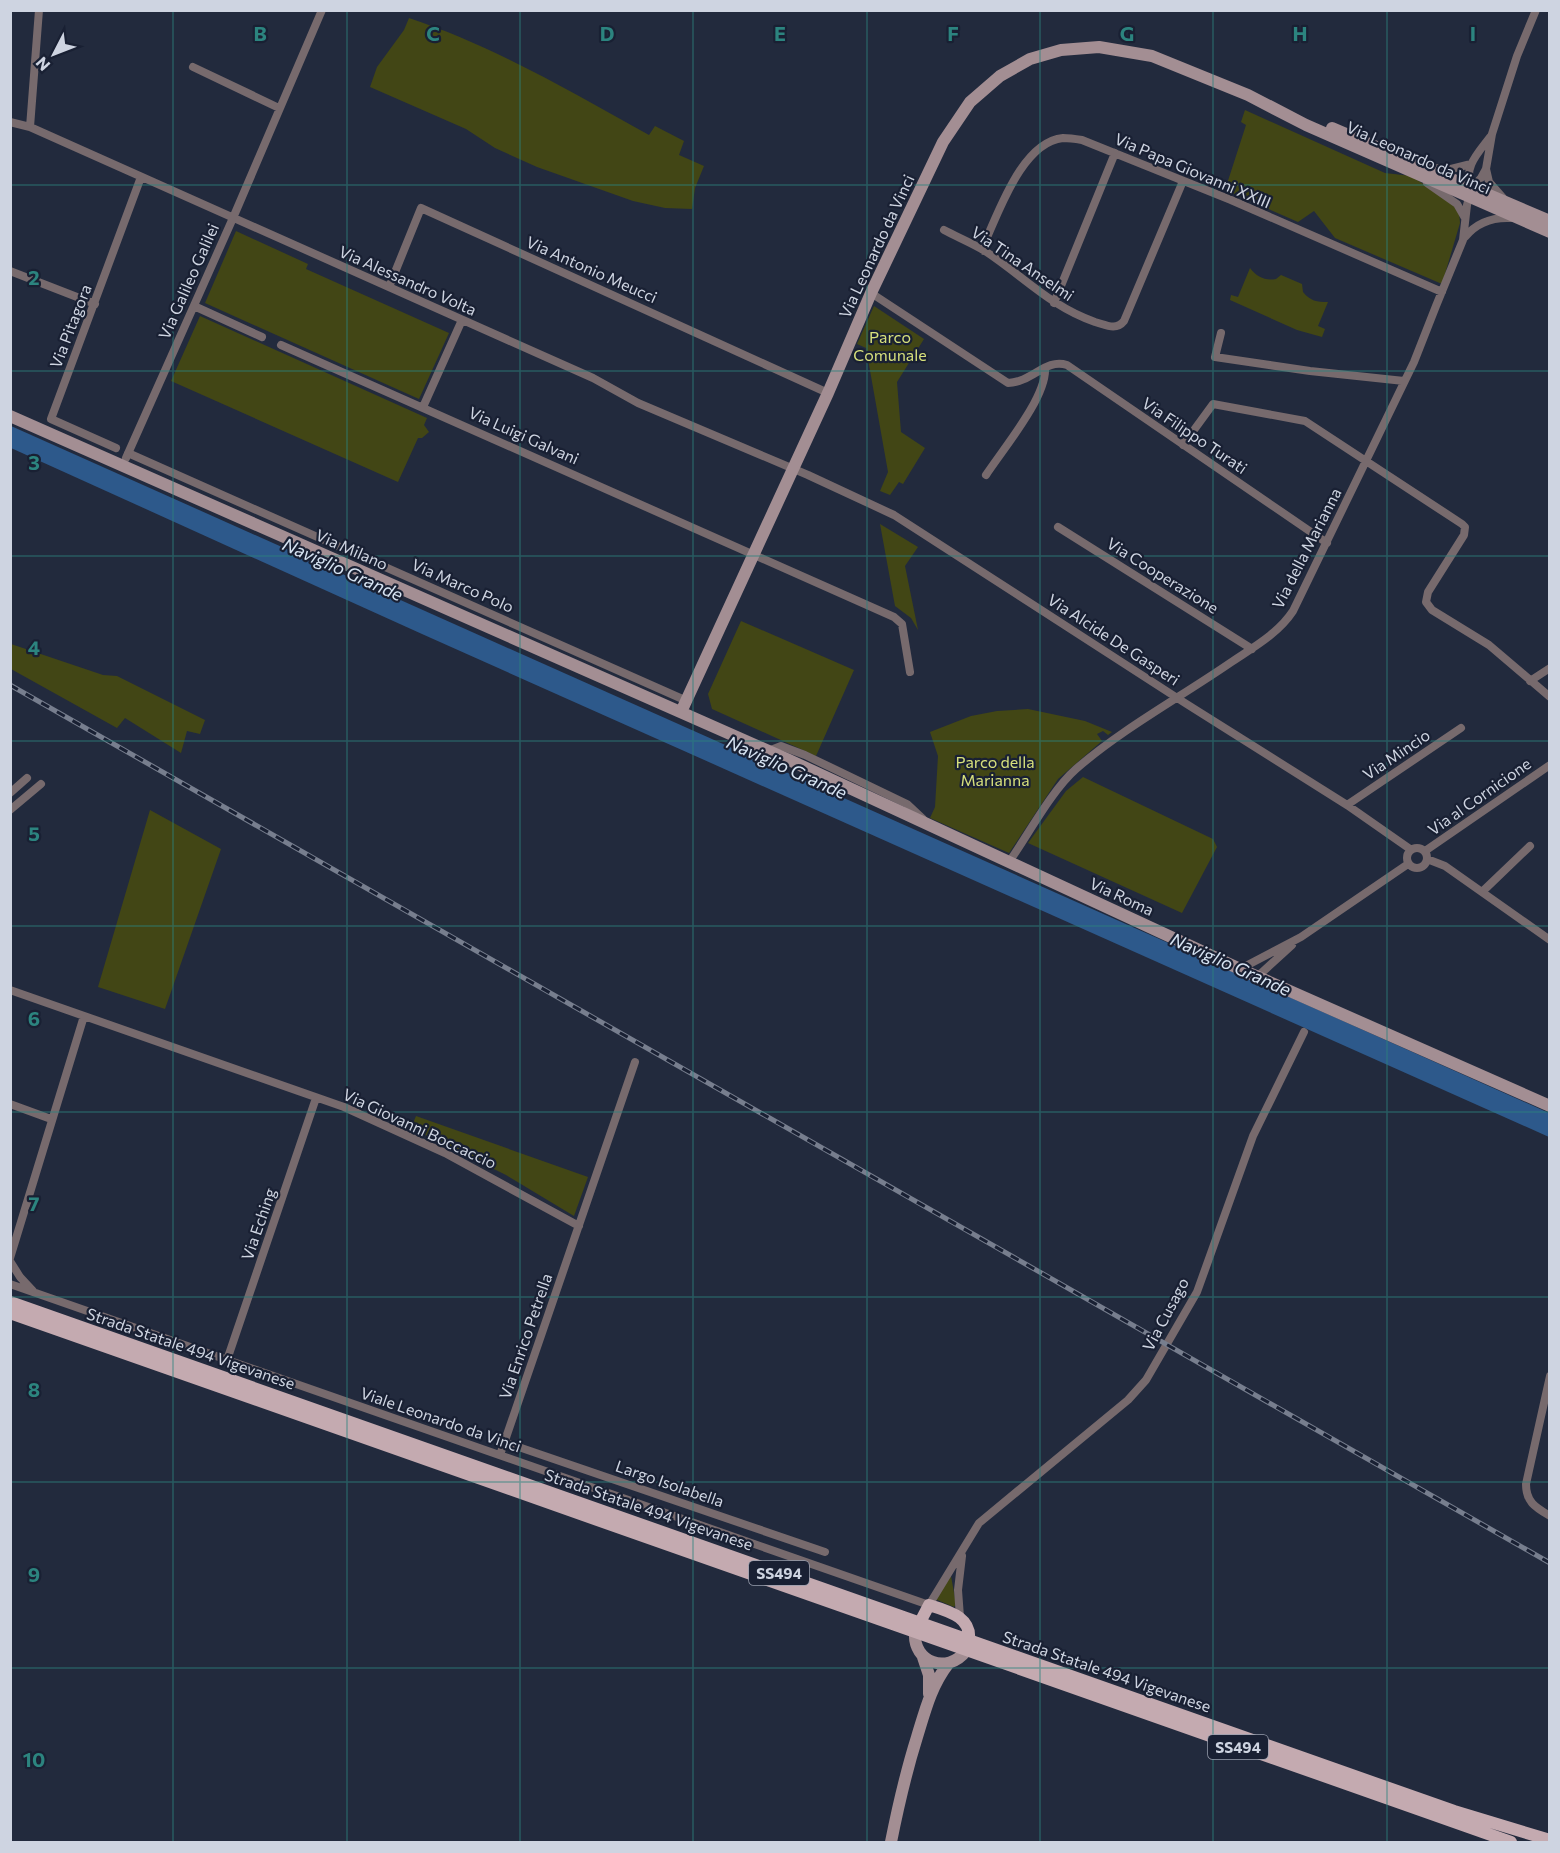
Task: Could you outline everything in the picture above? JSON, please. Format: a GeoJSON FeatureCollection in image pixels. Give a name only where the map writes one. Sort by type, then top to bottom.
{"type":"FeatureCollection","features":[{"type":"Feature","properties":{"kind":"main road","name":"Via Leonardo da Vinci"},"geometry":{"type":"LineString","coordinates":[[684,707],[828,393],[871,293],[943,142],[970,102],[1000,76],[1030,59],[1060,50],[1099,47],[1152,56],[1278,109],[1309,118],[1421,165],[1550,232]]}},
{"type":"Feature","properties":{"kind":"main road","name":"Via Leonardo da Vinci"},"geometry":{"type":"LineString","coordinates":[[1278,109],[1306,125],[1404,168],[1513,205],[1550,221]]}},
{"type":"Feature","properties":{"kind":"main road","name":"Via Milano"},"geometry":{"type":"LineString","coordinates":[[10,416],[684,707]]}},
{"type":"Feature","properties":{"kind":"main road","name":"Via Roma"},"geometry":{"type":"LineString","coordinates":[[684,707],[768,751],[1257,977],[1550,1106]]}},
{"type":"Feature","properties":{"kind":"main road","name":"Strada Statale 494 Vigevanese"},"geometry":{"type":"LineString","coordinates":[[10,1302],[1511,1842]]}},
{"type":"Feature","properties":{"kind":"main road","name":"Strada Statale 494 Vigevanese"},"geometry":{"type":"LineString","coordinates":[[10,1313],[917,1627]]}},
{"type":"Feature","properties":{"kind":"main road"},"geometry":{"type":"LineString","coordinates":[[923,1657],[936,1664],[948,1664],[957,1660],[968,1646],[969,1631],[960,1617],[929,1605],[917,1627],[915,1642],[929,1675],[929,1697]]}},
{"type":"Feature","properties":{"kind":"main road","name":"Strada Statale 494 Vigevanese"},"geometry":{"type":"LineString","coordinates":[[968,1646],[1443,1808],[1550,1840]]}},
{"type":"Feature","properties":{"kind":"main road"},"geometry":{"type":"LineString","coordinates":[[891,1842],[907,1769],[929,1697],[948,1664]]}},
{"type":"Feature","properties":{"kind":"street"},"geometry":{"type":"LineString","coordinates":[[30,127],[39,10]]}},
{"type":"Feature","properties":{"kind":"street","name":"Via Galileo Galilei"},"geometry":{"type":"LineString","coordinates":[[123,466],[322,10]]}},
{"type":"Feature","properties":{"kind":"street"},"geometry":{"type":"LineString","coordinates":[[1513,205],[1500,196],[1491,185],[1487,179],[1486,169],[1492,134],[1517,56],[1536,10]]}},
{"type":"Feature","properties":{"kind":"street"},"geometry":{"type":"LineString","coordinates":[[193,67],[279,108]]}},
{"type":"Feature","properties":{"kind":"street","name":"Via Alessandro Volta"},"geometry":{"type":"LineString","coordinates":[[10,122],[30,127],[593,378],[638,403],[792,469]]}},
{"type":"Feature","properties":{"kind":"street"},"geometry":{"type":"LineString","coordinates":[[1421,165],[1451,170],[1471,164],[1492,134]]}},
{"type":"Feature","properties":{"kind":"street","name":"Via Papa Giovanni XXIII"},"geometry":{"type":"LineString","coordinates":[[984,251],[984,244],[1017,175],[1042,147],[1064,138],[1082,140],[1184,181],[1442,292]]}},
{"type":"Feature","properties":{"kind":"street"},"geometry":{"type":"LineString","coordinates":[[1054,303],[1115,153]]}},
{"type":"Feature","properties":{"kind":"street","name":"Via della Marianna"},"geometry":{"type":"LineString","coordinates":[[1009,862],[1067,778],[1113,741],[1252,649],[1288,620],[1404,381],[1463,240],[1470,192],[1468,174],[1471,164]]}},
{"type":"Feature","properties":{"kind":"street"},"geometry":{"type":"LineString","coordinates":[[1404,168],[1453,201],[1461,209],[1466,221]]}},
{"type":"Feature","properties":{"kind":"street"},"geometry":{"type":"LineString","coordinates":[[1470,192],[1486,169]]}},
{"type":"Feature","properties":{"kind":"street","name":"Via Pitagora"},"geometry":{"type":"LineString","coordinates":[[116,448],[51,419],[141,177]]}},
{"type":"Feature","properties":{"kind":"street","name":"Via Tina Anselmi"},"geometry":{"type":"LineString","coordinates":[[944,230],[984,251],[1054,303],[1075,315],[1113,328],[1121,325],[1184,181]]}},
{"type":"Feature","properties":{"kind":"street","name":"Via Antonio Meucci"},"geometry":{"type":"LineString","coordinates":[[389,288],[421,208],[828,393]]}},
{"type":"Feature","properties":{"kind":"street","name":"Via della Marianna"},"geometry":{"type":"LineString","coordinates":[[1463,240],[1473,228],[1491,219],[1512,218],[1528,222]]}},
{"type":"Feature","properties":{"kind":"street"},"geometry":{"type":"LineString","coordinates":[[10,271],[95,304]]}},
{"type":"Feature","properties":{"kind":"street","name":"Via Filippo Turati"},"geometry":{"type":"LineString","coordinates":[[871,293],[1008,383],[1026,380],[1053,363],[1066,365],[1327,543]]}},
{"type":"Feature","properties":{"kind":"street"},"geometry":{"type":"LineString","coordinates":[[194,306],[262,337]]}},
{"type":"Feature","properties":{"kind":"street"},"geometry":{"type":"LineString","coordinates":[[423,407],[462,320]]}},
{"type":"Feature","properties":{"kind":"street"},"geometry":{"type":"LineString","coordinates":[[1221,333],[1215,357],[1310,371],[1404,381]]}},
{"type":"Feature","properties":{"kind":"street","name":"Via Luigi Galvani"},"geometry":{"type":"LineString","coordinates":[[281,345],[894,617],[902,624],[910,672]]}},
{"type":"Feature","properties":{"kind":"street"},"geometry":{"type":"LineString","coordinates":[[986,475],[1040,395],[1046,379],[1045,368]]}},
{"type":"Feature","properties":{"kind":"street"},"geometry":{"type":"LineString","coordinates":[[1183,445],[1210,405],[1217,403],[1305,421],[1465,527],[1464,535],[1428,592],[1426,602],[1432,610],[1489,645],[1550,697]]}},
{"type":"Feature","properties":{"kind":"street","name":"Via Marco Polo"},"geometry":{"type":"LineString","coordinates":[[128,453],[684,707]]}},
{"type":"Feature","properties":{"kind":"street","name":"Via Alcide De Gasperi"},"geometry":{"type":"LineString","coordinates":[[792,469],[894,515],[1347,805],[1410,849]]}},
{"type":"Feature","properties":{"kind":"street","name":"Via Cooperazione"},"geometry":{"type":"LineString","coordinates":[[1058,527],[1252,649]]}},
{"type":"Feature","properties":{"kind":"street"},"geometry":{"type":"LineString","coordinates":[[1530,681],[1550,668]]}},
{"type":"Feature","properties":{"kind":"street","name":"Via Mincio"},"geometry":{"type":"LineString","coordinates":[[1347,805],[1461,728]]}},
{"type":"Feature","properties":{"kind":"street","name":"Via al Cornicione"},"geometry":{"type":"LineString","coordinates":[[1426,855],[1550,765]]}},
{"type":"Feature","properties":{"kind":"street"},"geometry":{"type":"LineString","coordinates":[[10,792],[27,778]]}},
{"type":"Feature","properties":{"kind":"street"},"geometry":{"type":"LineString","coordinates":[[10,810],[41,784]]}},
{"type":"Feature","properties":{"kind":"street"},"geometry":{"type":"LineString","coordinates":[[1483,891],[1530,846]]}},
{"type":"Feature","properties":{"kind":"street"},"geometry":{"type":"LineString","coordinates":[[1408,864],[1407,855],[1410,849],[1417,847],[1550,940]]}},
{"type":"Feature","properties":{"kind":"street"},"geometry":{"type":"LineString","coordinates":[[1408,864],[1419,868],[1424,865],[1426,855]]}},
{"type":"Feature","properties":{"kind":"street"},"geometry":{"type":"LineString","coordinates":[[1240,969],[1301,937],[1408,864]]}},
{"type":"Feature","properties":{"kind":"street"},"geometry":{"type":"LineString","coordinates":[[1257,977],[1301,937]]}},
{"type":"Feature","properties":{"kind":"street","name":"Via Giovanni Boccaccio"},"geometry":{"type":"LineString","coordinates":[[10,990],[344,1107],[445,1153],[579,1226]]}},
{"type":"Feature","properties":{"kind":"street"},"geometry":{"type":"LineString","coordinates":[[36,1293],[20,1278],[10,1260],[12,1247],[84,1016]]}},
{"type":"Feature","properties":{"kind":"street","name":"Via Cusago"},"geometry":{"type":"LineString","coordinates":[[929,1605],[980,1523],[1128,1400],[1146,1380],[1197,1292],[1253,1136],[1304,1032]]}},
{"type":"Feature","properties":{"kind":"street"},"geometry":{"type":"LineString","coordinates":[[579,1226],[635,1062]]}},
{"type":"Feature","properties":{"kind":"street","name":"Via Eching"},"geometry":{"type":"LineString","coordinates":[[227,1360],[316,1098]]}},
{"type":"Feature","properties":{"kind":"street"},"geometry":{"type":"LineString","coordinates":[[10,1104],[51,1119]]}},
{"type":"Feature","properties":{"kind":"street","name":"Via Enrico Petrella"},"geometry":{"type":"LineString","coordinates":[[500,1455],[579,1226]]}},
{"type":"Feature","properties":{"kind":"street","name":"Viale Leonardo da Vinci"},"geometry":{"type":"LineString","coordinates":[[10,1284],[929,1605]]}},
{"type":"Feature","properties":{"kind":"street"},"geometry":{"type":"LineString","coordinates":[[1550,1376],[1526,1490],[1532,1504],[1550,1516]]}},
{"type":"Feature","properties":{"kind":"street","name":"Largo Isolabella"},"geometry":{"type":"LineString","coordinates":[[504,1442],[825,1552]]}},
{"type":"Feature","properties":{"kind":"street","name":"Via Cusago"},"geometry":{"type":"LineString","coordinates":[[960,1617],[959,1566],[964,1547]]}},
{"type":"Feature","properties":{"kind":"green space"},"geometry":{"type":"Polygon","coordinates":[[[409,18],[441,29],[502,56],[649,135],[655,126],[684,141],[679,155],[704,166],[695,188],[692,209],[665,208],[633,201],[537,167],[495,148],[466,129],[370,87],[377,67],[404,30],[409,18]]]}},
{"type":"Feature","properties":{"kind":"green space"},"geometry":{"type":"Polygon","coordinates":[[[1245,110],[1385,173],[1411,176],[1447,199],[1459,211],[1460,223],[1442,284],[1335,238],[1314,211],[1298,222],[1225,190],[1246,125],[1241,122],[1245,110]]]}},
{"type":"Feature","properties":{"kind":"green space"},"geometry":{"type":"Polygon","coordinates":[[[236,231],[308,264],[306,269],[449,333],[419,399],[205,303],[236,231]]]}},
{"type":"Feature","properties":{"kind":"green space"},"geometry":{"type":"Polygon","coordinates":[[[1250,268],[1265,279],[1276,279],[1281,275],[1302,284],[1303,292],[1308,297],[1328,302],[1318,326],[1325,329],[1322,337],[1297,330],[1230,300],[1231,295],[1238,297],[1250,268]]]}},
{"type":"Feature","properties":{"kind":"green space","name":"Parco Comunale"},"geometry":{"type":"Polygon","coordinates":[[[874,306],[924,339],[897,382],[901,432],[925,448],[903,484],[899,482],[890,495],[880,491],[888,472],[866,348],[857,344],[874,306]]]}},
{"type":"Feature","properties":{"kind":"green space"},"geometry":{"type":"Polygon","coordinates":[[[200,316],[427,418],[424,425],[429,432],[422,438],[418,438],[398,482],[171,381],[200,316]]]}},
{"type":"Feature","properties":{"kind":"green space"},"geometry":{"type":"Polygon","coordinates":[[[880,524],[918,547],[905,566],[918,630],[911,618],[895,606],[880,524]]]}},
{"type":"Feature","properties":{"kind":"green space"},"geometry":{"type":"Polygon","coordinates":[[[741,621],[854,670],[816,756],[712,709],[708,694],[741,621]]]}},
{"type":"Feature","properties":{"kind":"green space"},"geometry":{"type":"Polygon","coordinates":[[[11,644],[103,675],[117,676],[205,720],[200,734],[187,731],[181,753],[125,718],[117,728],[11,669],[11,644]]]}},
{"type":"Feature","properties":{"kind":"green space","name":"Parco della Marianna"},"geometry":{"type":"Polygon","coordinates":[[[1028,709],[1085,721],[1112,732],[1108,735],[1103,731],[1097,734],[1102,741],[1058,779],[1009,853],[930,818],[935,807],[938,756],[930,732],[971,716],[1028,709]]]}},
{"type":"Feature","properties":{"kind":"green space"},"geometry":{"type":"Polygon","coordinates":[[[1083,777],[1213,839],[1217,847],[1182,913],[1028,843],[1066,791],[1083,777]]]}},
{"type":"Feature","properties":{"kind":"green space"},"geometry":{"type":"Polygon","coordinates":[[[150,810],[221,849],[165,1009],[98,987],[150,810]]]}},
{"type":"Feature","properties":{"kind":"green space"},"geometry":{"type":"Polygon","coordinates":[[[416,1116],[588,1177],[574,1216],[506,1175],[411,1128],[416,1116]]]}},
{"type":"Feature","properties":{"kind":"green space"},"geometry":{"type":"Polygon","coordinates":[[[951,1576],[956,1604],[954,1607],[935,1599],[951,1576]]]}},
{"type":"Feature","properties":{"kind":"water"},"geometry":{"type":"Polygon","coordinates":[[[11,426],[1549,1113],[1549,1137],[11,448],[11,426]]]}},
{"type":"Feature","properties":{"kind":"railway"},"geometry":{"type":"LineString","coordinates":[[10,685],[1550,1563]]}},
{"type":"Feature","properties":{"kind":"water label","name":"Naviglio Grande"},"geometry":{"type":"Point","coordinates":[343,569]}},
{"type":"Feature","properties":{"kind":"water label","name":"Naviglio Grande"},"geometry":{"type":"Point","coordinates":[787,767]}},
{"type":"Feature","properties":{"kind":"water label","name":"Naviglio Grande"},"geometry":{"type":"Point","coordinates":[1231,964]}}]}
